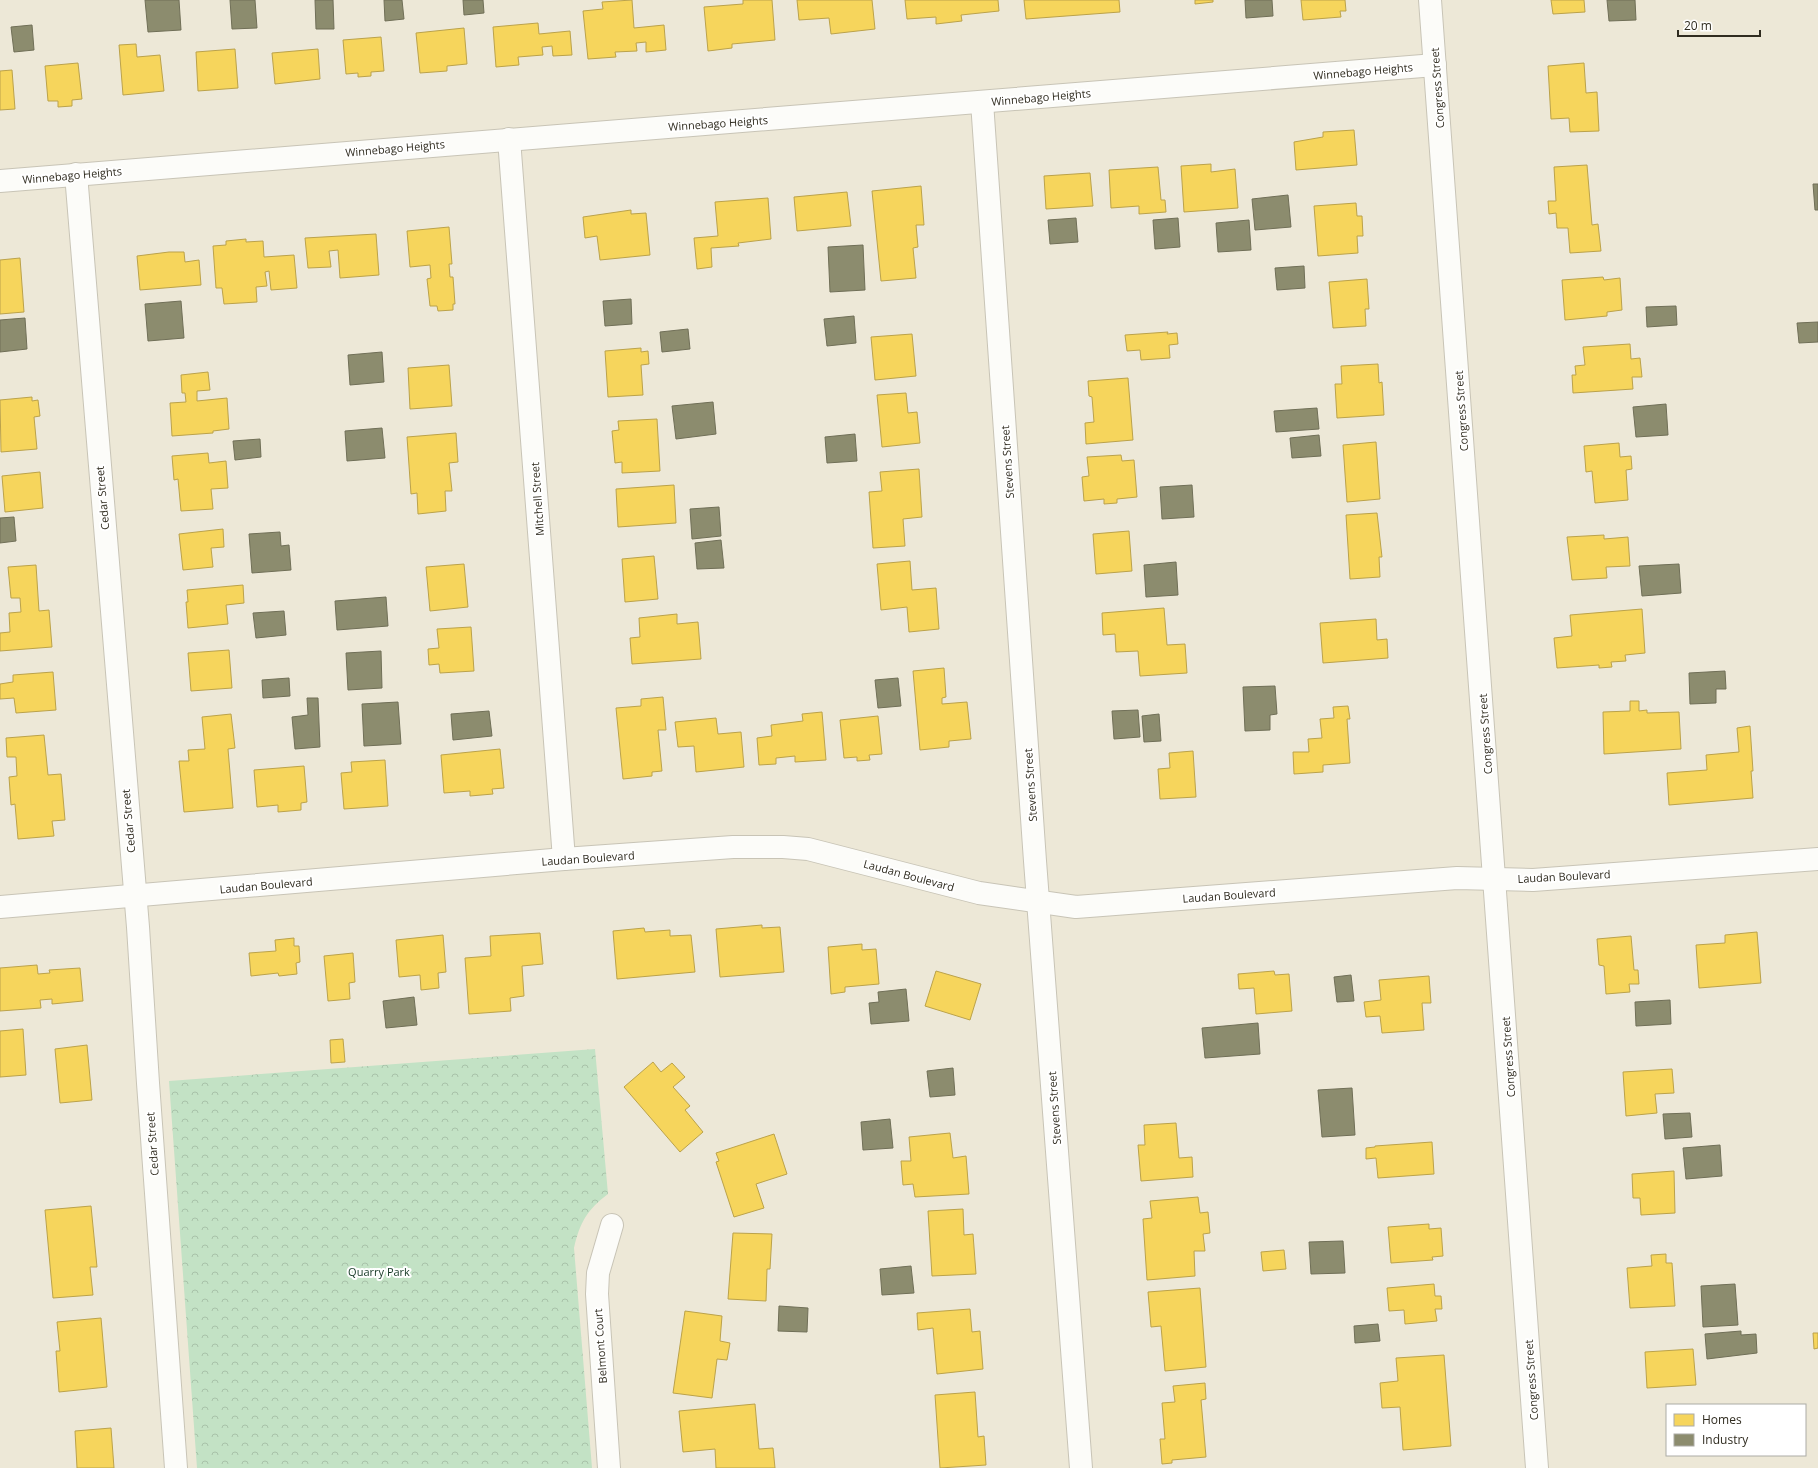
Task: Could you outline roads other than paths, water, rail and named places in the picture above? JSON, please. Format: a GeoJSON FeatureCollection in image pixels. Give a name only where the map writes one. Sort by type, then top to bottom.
{"type":"FeatureCollection","features":[{"type":"Feature","properties":{"kind":"street","name":"Congress Street"},"geometry":{"type":"LineString","coordinates":[[1430,0],[1537,1468]]}},
{"type":"Feature","properties":{"kind":"street","name":"Winnebago Heights"},"geometry":{"type":"LineString","coordinates":[[0,181],[1435,65]]}},
{"type":"Feature","properties":{"kind":"street","name":"Stevens Street"},"geometry":{"type":"LineString","coordinates":[[982,102],[1038,901],[1081,1468]]}},
{"type":"Feature","properties":{"kind":"street","name":"Mitchell Street"},"geometry":{"type":"LineString","coordinates":[[509,139],[564,859]]}},
{"type":"Feature","properties":{"kind":"street","name":"Cedar Street"},"geometry":{"type":"LineString","coordinates":[[76,174],[135,896],[176,1468]]}},
{"type":"Feature","properties":{"kind":"street","name":"Laudan Boulevard"},"geometry":{"type":"LineString","coordinates":[[0,907],[564,859],[733,847],[783,847],[808,849],[979,893],[1076,907],[1457,878],[1533,880],[1818,859]]}},
{"type":"Feature","properties":{"kind":"street","name":"Belmont Court"},"geometry":{"type":"LineString","coordinates":[[609,1468],[597,1294],[598,1273],[612,1225]]}},
{"type":"Feature","properties":{"kind":"park label","name":"Quarry Park"},"geometry":{"type":"Point","coordinates":[379,1271]}}]}
